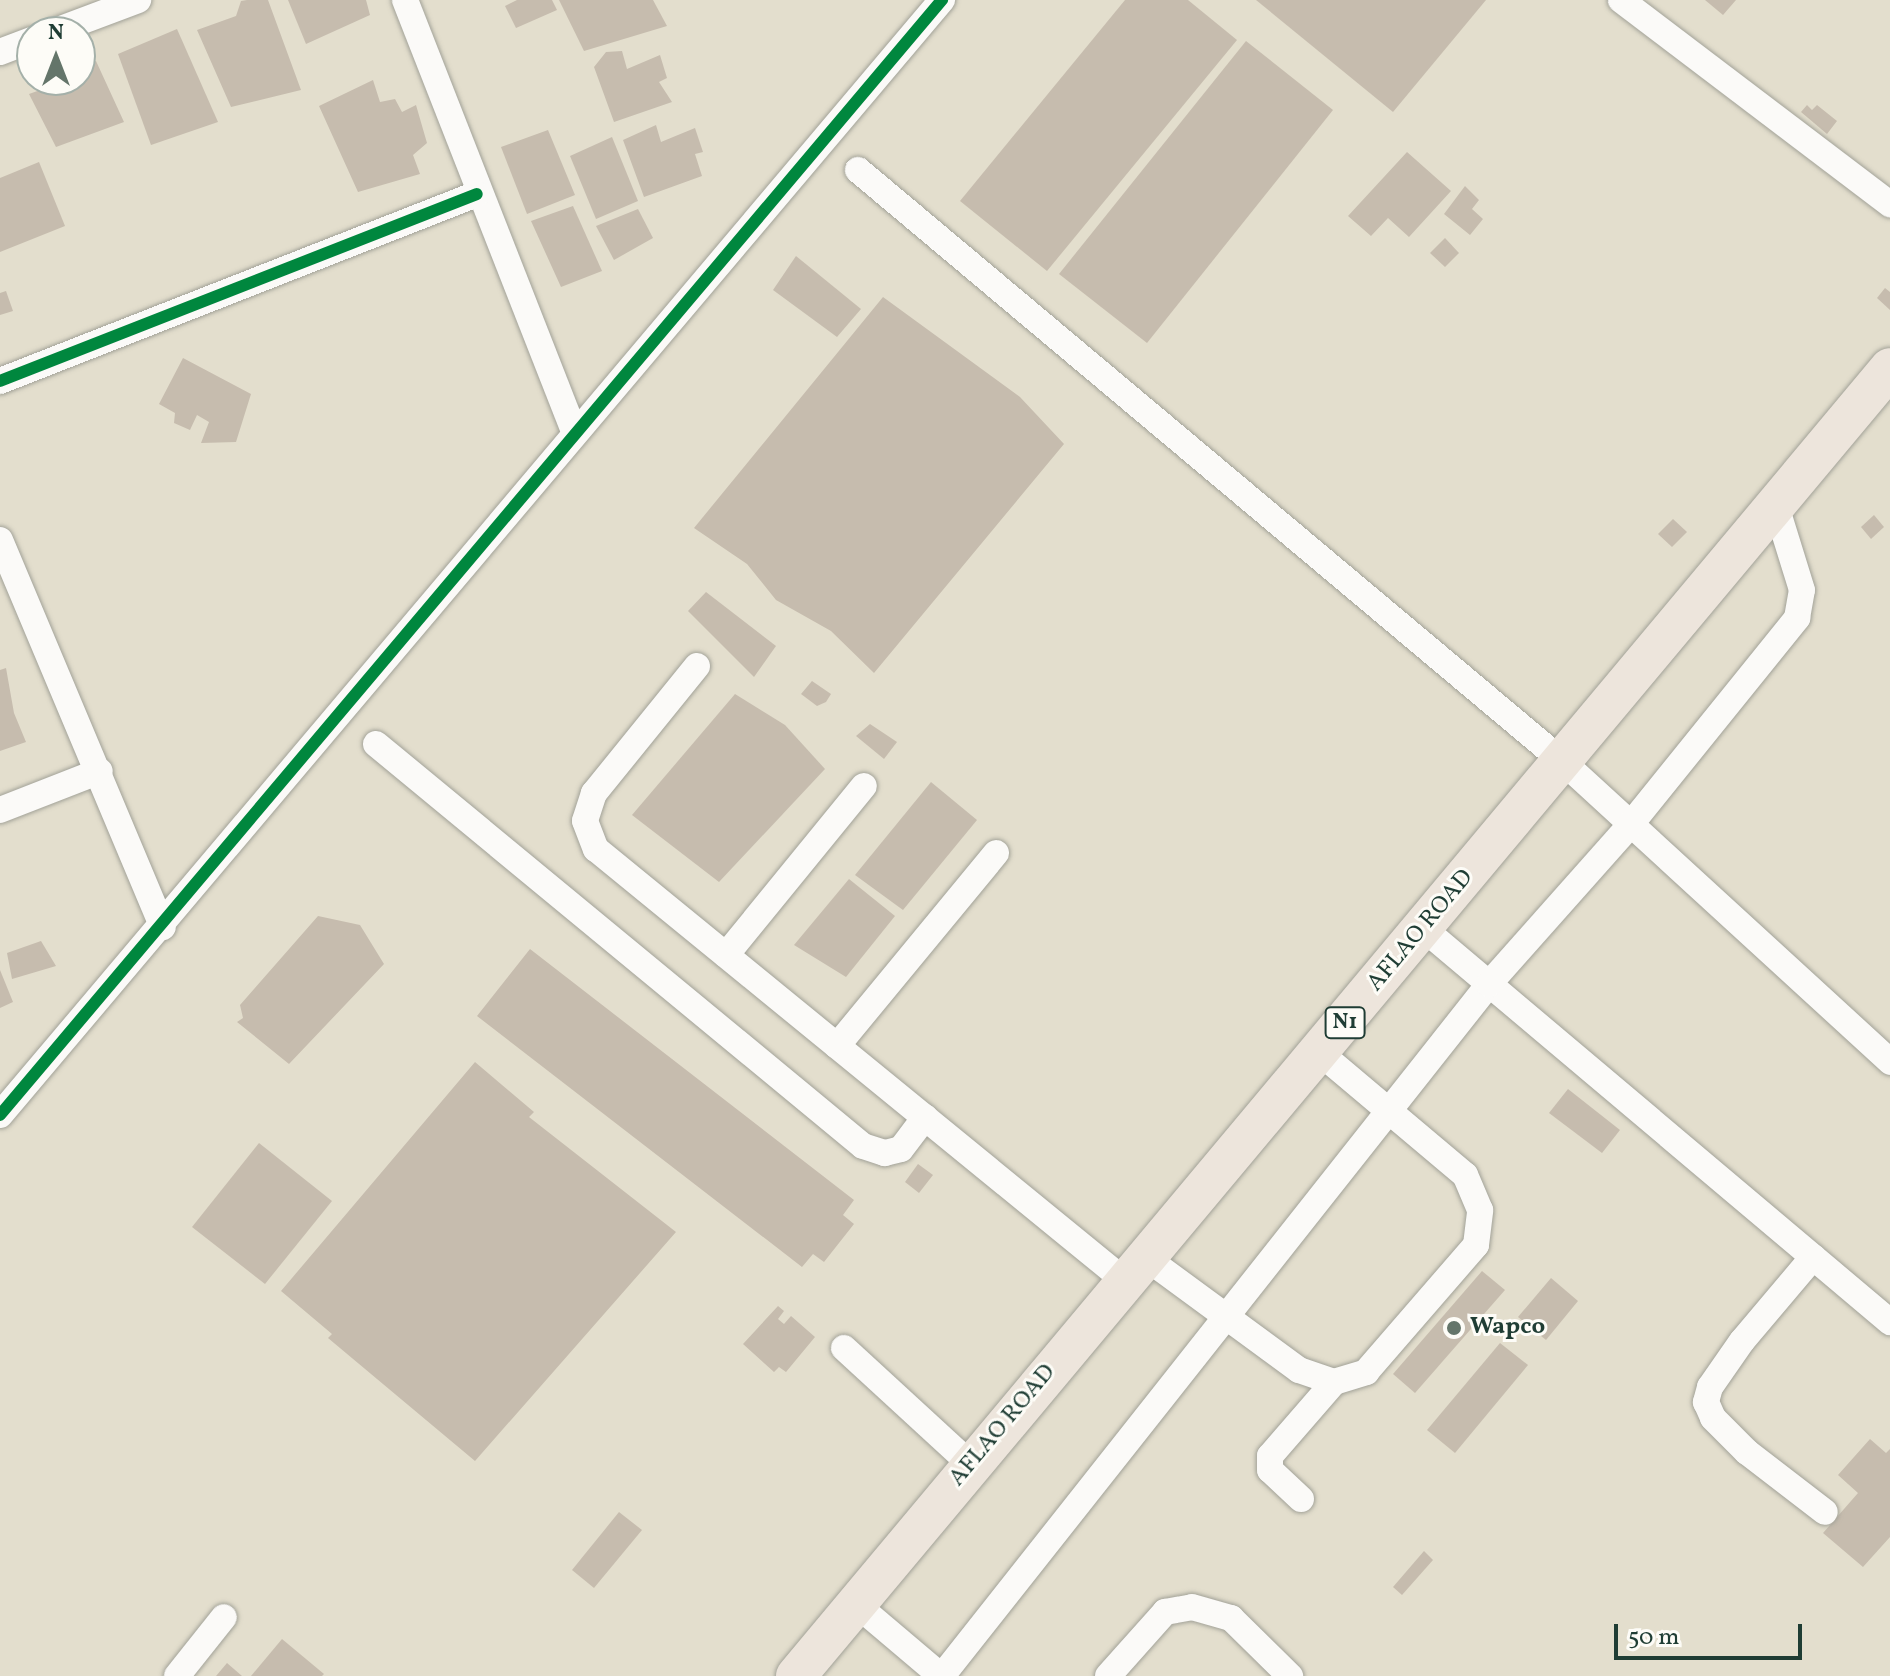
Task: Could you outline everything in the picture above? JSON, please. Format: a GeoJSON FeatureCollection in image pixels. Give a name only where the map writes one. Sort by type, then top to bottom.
{"type":"FeatureCollection","features":[{"type":"Feature","properties":{"kind":"highway","name":"AFLAO ROAD"},"geometry":{"type":"LineString","coordinates":[[796,1676],[970,1464],[1320,1053],[1890,368]]}},
{"type":"Feature","properties":{"kind":"street"},"geometry":{"type":"LineString","coordinates":[[96,16],[138,0]]}},
{"type":"Feature","properties":{"kind":"street"},"geometry":{"type":"LineString","coordinates":[[405,0],[477,194],[575,433]]}},
{"type":"Feature","properties":{"kind":"street"},"geometry":{"type":"LineString","coordinates":[[0,1115],[163,927],[942,0]]}},
{"type":"Feature","properties":{"kind":"street"},"geometry":{"type":"LineString","coordinates":[[1621,0],[1890,204]]}},
{"type":"Feature","properties":{"kind":"street"},"geometry":{"type":"LineString","coordinates":[[858,170],[1561,760],[1890,1062]]}},
{"type":"Feature","properties":{"kind":"street"},"geometry":{"type":"LineString","coordinates":[[0,381],[477,194]]}},
{"type":"Feature","properties":{"kind":"street"},"geometry":{"type":"LineString","coordinates":[[856,1604],[942,1676],[1489,984],[1631,824],[1797,618],[1802,590],[1775,503]]}},
{"type":"Feature","properties":{"kind":"street"},"geometry":{"type":"LineString","coordinates":[[0,540],[100,771],[163,927]]}},
{"type":"Feature","properties":{"kind":"street"},"geometry":{"type":"LineString","coordinates":[[697,666],[594,793],[585,821],[596,849],[925,1117],[1135,1269],[1227,1317],[1299,1370],[1334,1382]]}},
{"type":"Feature","properties":{"kind":"street"},"geometry":{"type":"LineString","coordinates":[[376,744],[863,1146],[885,1153],[901,1149],[925,1117]]}},
{"type":"Feature","properties":{"kind":"street"},"geometry":{"type":"LineString","coordinates":[[0,810],[100,771]]}},
{"type":"Feature","properties":{"kind":"street"},"geometry":{"type":"LineString","coordinates":[[726,955],[864,786]]}},
{"type":"Feature","properties":{"kind":"street"},"geometry":{"type":"LineString","coordinates":[[837,1046],[996,853]]}},
{"type":"Feature","properties":{"kind":"street"},"geometry":{"type":"LineString","coordinates":[[1424,929],[1890,1322]]}},
{"type":"Feature","properties":{"kind":"street"},"geometry":{"type":"LineString","coordinates":[[1301,1499],[1270,1470],[1270,1456],[1334,1382],[1366,1372],[1476,1245],[1480,1210],[1465,1175],[1320,1053]]}},
{"type":"Feature","properties":{"kind":"street"},"geometry":{"type":"LineString","coordinates":[[1813,1257],[1742,1341],[1710,1387],[1706,1402],[1713,1418],[1747,1452],[1825,1512]]}},
{"type":"Feature","properties":{"kind":"street"},"geometry":{"type":"LineString","coordinates":[[844,1348],[970,1464]]}},
{"type":"Feature","properties":{"kind":"street"},"geometry":{"type":"LineString","coordinates":[[1108,1676],[1165,1612],[1192,1607],[1231,1618],[1282,1673]]}},
{"type":"Feature","properties":{"kind":"street"},"geometry":{"type":"LineString","coordinates":[[177,1676],[224,1617]]}},
{"type":"Feature","properties":{"kind":"building"},"geometry":{"type":"Polygon","coordinates":[[[268,0],[301,90],[231,107],[197,30],[236,16],[241,1],[268,0]]]}},
{"type":"Feature","properties":{"kind":"building"},"geometry":{"type":"Polygon","coordinates":[[[288,0],[366,0],[370,15],[306,44],[288,0]]]}},
{"type":"Feature","properties":{"kind":"building"},"geometry":{"type":"Polygon","coordinates":[[[517,0],[552,0],[557,10],[516,28],[505,6],[517,0]]]}},
{"type":"Feature","properties":{"kind":"building"},"geometry":{"type":"Polygon","coordinates":[[[559,0],[653,0],[667,26],[584,51],[559,0]]]}},
{"type":"Feature","properties":{"kind":"building"},"geometry":{"type":"Polygon","coordinates":[[[1125,0],[1188,0],[1237,40],[1047,271],[960,201],[1125,0]]]}},
{"type":"Feature","properties":{"kind":"building"},"geometry":{"type":"Polygon","coordinates":[[[1256,0],[1486,0],[1393,112],[1256,0]]]}},
{"type":"Feature","properties":{"kind":"building"},"geometry":{"type":"Polygon","coordinates":[[[1705,0],[1736,0],[1723,15],[1705,0]]]}},
{"type":"Feature","properties":{"kind":"building"},"geometry":{"type":"Polygon","coordinates":[[[177,29],[218,122],[151,145],[118,54],[177,29]]]}},
{"type":"Feature","properties":{"kind":"building"},"geometry":{"type":"Polygon","coordinates":[[[1246,41],[1333,110],[1147,343],[1059,274],[1246,41]]]}},
{"type":"Feature","properties":{"kind":"building"},"geometry":{"type":"Polygon","coordinates":[[[622,51],[627,69],[660,55],[667,78],[659,82],[672,102],[614,122],[594,67],[606,52],[622,51]]]}},
{"type":"Feature","properties":{"kind":"building"},"geometry":{"type":"Polygon","coordinates":[[[96,61],[124,122],[56,147],[30,96],[96,96],[96,61]]]}},
{"type":"Feature","properties":{"kind":"building"},"geometry":{"type":"Polygon","coordinates":[[[373,80],[380,102],[395,99],[402,112],[416,105],[427,143],[413,155],[420,174],[358,192],[319,106],[373,80]]]}},
{"type":"Feature","properties":{"kind":"building"},"geometry":{"type":"Polygon","coordinates":[[[1807,105],[1812,110],[1817,105],[1837,121],[1827,134],[1801,112],[1807,105]]]}},
{"type":"Feature","properties":{"kind":"building"},"geometry":{"type":"Polygon","coordinates":[[[656,125],[661,142],[695,128],[703,152],[695,154],[702,176],[644,197],[623,140],[656,125]]]}},
{"type":"Feature","properties":{"kind":"building"},"geometry":{"type":"Polygon","coordinates":[[[548,130],[575,195],[527,214],[501,147],[548,130]]]}},
{"type":"Feature","properties":{"kind":"building"},"geometry":{"type":"Polygon","coordinates":[[[612,137],[638,201],[596,219],[570,156],[612,137]]]}},
{"type":"Feature","properties":{"kind":"building"},"geometry":{"type":"Polygon","coordinates":[[[1407,152],[1451,191],[1409,237],[1388,218],[1371,236],[1348,216],[1407,152]]]}},
{"type":"Feature","properties":{"kind":"building"},"geometry":{"type":"Polygon","coordinates":[[[39,162],[65,226],[0,252],[0,178],[39,162]]]}},
{"type":"Feature","properties":{"kind":"building"},"geometry":{"type":"Polygon","coordinates":[[[1465,186],[1479,200],[1472,209],[1483,219],[1470,235],[1444,214],[1465,186]]]}},
{"type":"Feature","properties":{"kind":"building"},"geometry":{"type":"Polygon","coordinates":[[[573,206],[602,271],[561,287],[531,221],[573,206]]]}},
{"type":"Feature","properties":{"kind":"building"},"geometry":{"type":"Polygon","coordinates":[[[638,209],[653,238],[614,260],[596,226],[638,209]]]}},
{"type":"Feature","properties":{"kind":"building"},"geometry":{"type":"Polygon","coordinates":[[[1445,238],[1459,253],[1445,267],[1430,253],[1445,238]]]}},
{"type":"Feature","properties":{"kind":"building"},"geometry":{"type":"Polygon","coordinates":[[[796,256],[861,309],[837,337],[773,290],[796,256]]]}},
{"type":"Feature","properties":{"kind":"building"},"geometry":{"type":"Polygon","coordinates":[[[1885,288],[1890,292],[1890,310],[1877,298],[1885,288]]]}},
{"type":"Feature","properties":{"kind":"building"},"geometry":{"type":"Polygon","coordinates":[[[6,291],[13,311],[0,315],[0,293],[6,291]]]}},
{"type":"Feature","properties":{"kind":"building"},"geometry":{"type":"Polygon","coordinates":[[[883,297],[1020,397],[1064,444],[874,673],[831,631],[776,600],[747,564],[694,528],[883,297]]]}},
{"type":"Feature","properties":{"kind":"building"},"geometry":{"type":"Polygon","coordinates":[[[183,358],[251,394],[236,442],[201,443],[209,422],[197,415],[190,430],[174,423],[175,413],[159,404],[183,358]]]}},
{"type":"Feature","properties":{"kind":"building"},"geometry":{"type":"Polygon","coordinates":[[[1874,515],[1884,527],[1871,539],[1861,527],[1874,515]]]}},
{"type":"Feature","properties":{"kind":"building"},"geometry":{"type":"Polygon","coordinates":[[[1673,519],[1687,532],[1672,547],[1658,534],[1673,519]]]}},
{"type":"Feature","properties":{"kind":"building"},"geometry":{"type":"Polygon","coordinates":[[[706,592],[776,646],[754,677],[688,611],[706,592]]]}},
{"type":"Feature","properties":{"kind":"building"},"geometry":{"type":"Polygon","coordinates":[[[6,668],[14,713],[26,742],[0,751],[0,670],[6,668]]]}},
{"type":"Feature","properties":{"kind":"building"},"geometry":{"type":"Polygon","coordinates":[[[812,681],[831,694],[826,702],[817,706],[801,694],[812,681]]]}},
{"type":"Feature","properties":{"kind":"building"},"geometry":{"type":"Polygon","coordinates":[[[735,694],[785,725],[825,769],[719,882],[632,815],[735,694]]]}},
{"type":"Feature","properties":{"kind":"building"},"geometry":{"type":"Polygon","coordinates":[[[870,724],[897,742],[884,759],[856,736],[870,724]]]}},
{"type":"Feature","properties":{"kind":"building"},"geometry":{"type":"Polygon","coordinates":[[[931,782],[977,820],[903,910],[855,875],[931,782]]]}},
{"type":"Feature","properties":{"kind":"building"},"geometry":{"type":"Polygon","coordinates":[[[849,879],[895,916],[846,977],[794,945],[849,879]]]}},
{"type":"Feature","properties":{"kind":"building"},"geometry":{"type":"Polygon","coordinates":[[[318,916],[360,925],[384,964],[289,1064],[237,1022],[243,1018],[240,1005],[318,916]]]}},
{"type":"Feature","properties":{"kind":"building"},"geometry":{"type":"Polygon","coordinates":[[[41,941],[56,966],[12,979],[7,953],[41,941]]]}},
{"type":"Feature","properties":{"kind":"building"},"geometry":{"type":"Polygon","coordinates":[[[530,949],[854,1200],[843,1215],[854,1224],[824,1262],[813,1254],[802,1267],[477,1016],[530,949]]]}},
{"type":"Feature","properties":{"kind":"building"},"geometry":{"type":"Polygon","coordinates":[[[0,970],[13,1002],[0,1008],[0,970]]]}},
{"type":"Feature","properties":{"kind":"building"},"geometry":{"type":"Polygon","coordinates":[[[475,1062],[534,1112],[529,1117],[676,1232],[475,1461],[328,1338],[332,1334],[281,1291],[475,1062]]]}},
{"type":"Feature","properties":{"kind":"building"},"geometry":{"type":"Polygon","coordinates":[[[1568,1089],[1620,1130],[1602,1153],[1549,1113],[1568,1089]]]}},
{"type":"Feature","properties":{"kind":"building"},"geometry":{"type":"Polygon","coordinates":[[[259,1143],[332,1201],[265,1284],[192,1227],[259,1143]]]}},
{"type":"Feature","properties":{"kind":"building"},"geometry":{"type":"Polygon","coordinates":[[[918,1164],[933,1175],[919,1193],[905,1182],[918,1164]]]}},
{"type":"Feature","properties":{"kind":"building"},"geometry":{"type":"Polygon","coordinates":[[[1482,1271],[1505,1290],[1415,1393],[1393,1374],[1482,1271]]]}},
{"type":"Feature","properties":{"kind":"building"},"geometry":{"type":"Polygon","coordinates":[[[1551,1278],[1578,1301],[1546,1340],[1518,1317],[1551,1278]]]}},
{"type":"Feature","properties":{"kind":"building"},"geometry":{"type":"Polygon","coordinates":[[[778,1306],[784,1311],[778,1319],[784,1324],[791,1316],[815,1337],[786,1372],[779,1367],[774,1372],[743,1344],[778,1306]]]}},
{"type":"Feature","properties":{"kind":"building"},"geometry":{"type":"Polygon","coordinates":[[[1500,1343],[1528,1365],[1455,1453],[1427,1430],[1500,1343]]]}},
{"type":"Feature","properties":{"kind":"building"},"geometry":{"type":"Polygon","coordinates":[[[1870,1439],[1886,1453],[1890,1449],[1890,1537],[1863,1567],[1823,1533],[1858,1493],[1838,1475],[1870,1439]]]}},
{"type":"Feature","properties":{"kind":"building"},"geometry":{"type":"Polygon","coordinates":[[[619,1512],[642,1530],[594,1588],[572,1570],[619,1512]]]}},
{"type":"Feature","properties":{"kind":"building"},"geometry":{"type":"Polygon","coordinates":[[[1424,1551],[1433,1560],[1402,1595],[1393,1587],[1424,1551]]]}},
{"type":"Feature","properties":{"kind":"building"},"geometry":{"type":"Polygon","coordinates":[[[282,1639],[324,1674],[251,1676],[282,1639]]]}},
{"type":"Feature","properties":{"kind":"building"},"geometry":{"type":"Polygon","coordinates":[[[227,1663],[242,1676],[216,1676],[227,1663]]]}},
{"type":"Feature","properties":{"kind":"cycle path"},"geometry":{"type":"LineString","coordinates":[[0,1115],[942,0]]}},
{"type":"Feature","properties":{"kind":"cycle path"},"geometry":{"type":"LineString","coordinates":[[0,381],[477,194]]}},
{"type":"Feature","properties":{"kind":"place","name":"Wapco"},"geometry":{"type":"Point","coordinates":[1454,1328]}}]}
